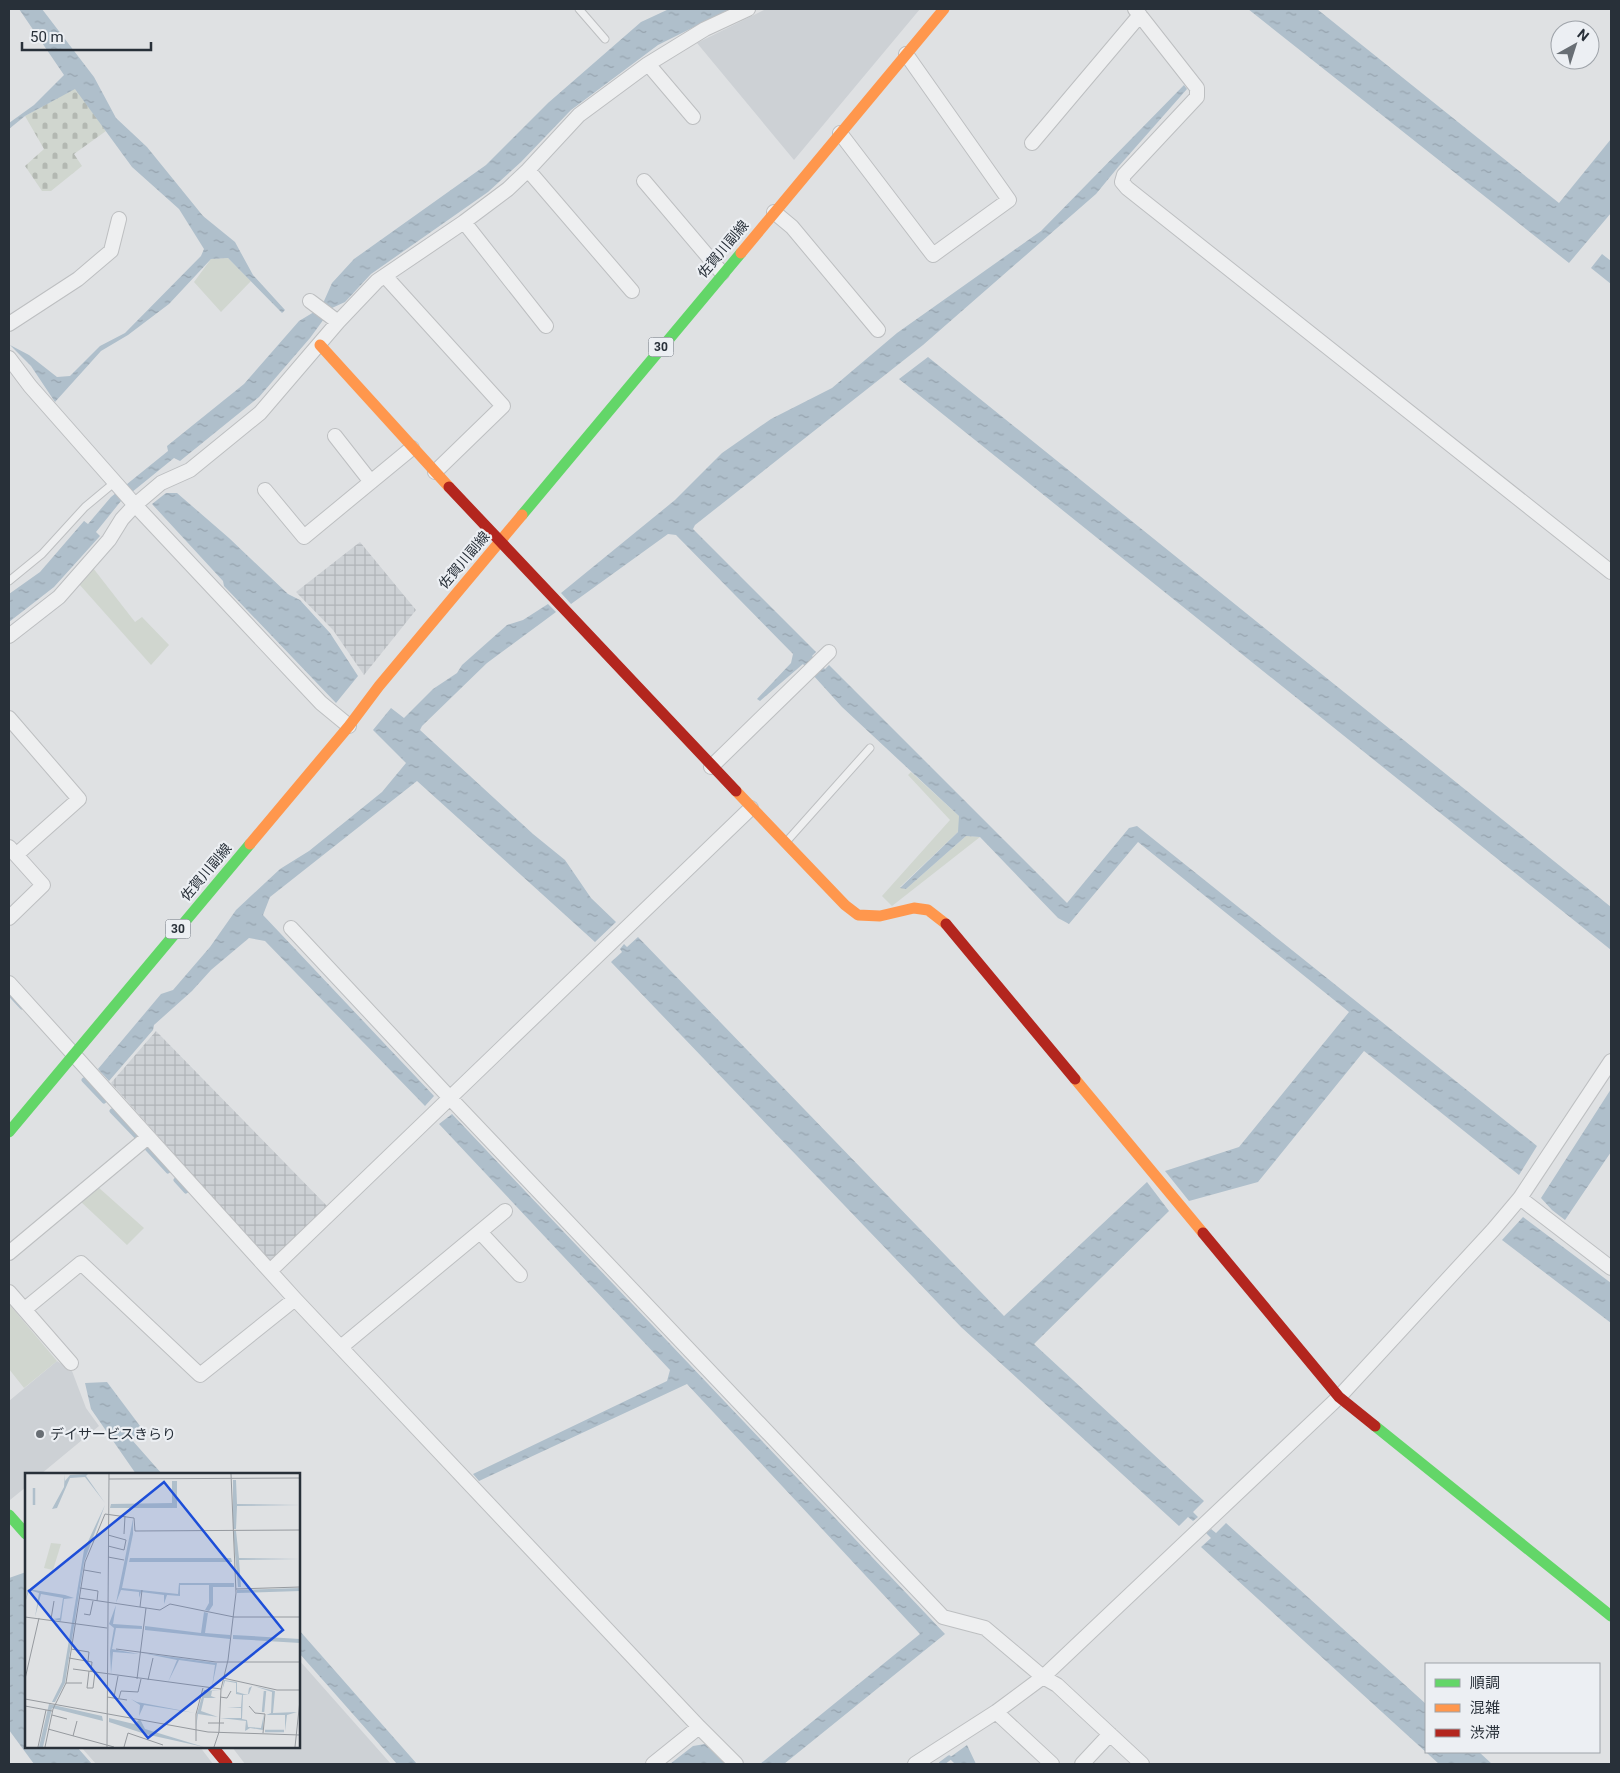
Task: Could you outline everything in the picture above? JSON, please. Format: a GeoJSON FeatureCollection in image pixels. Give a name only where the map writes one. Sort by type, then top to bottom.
{"type":"FeatureCollection","features":[{"type":"Feature","properties":{"kind":"street"},"geometry":{"type":"LineString","coordinates":[[9,636],[59,597],[109,540],[133,503],[161,483],[190,470],[260,413],[320,345],[335,320],[385,276],[464,222],[508,189],[579,115],[648,64],[705,29],[748,9]]}},
{"type":"Feature","properties":{"kind":"street","name":"佐賀川副線"},"geometry":{"type":"LineString","coordinates":[[9,1132],[349,726],[379,686],[498,542],[944,9]]}},
{"type":"Feature","properties":{"kind":"street"},"geometry":{"type":"LineString","coordinates":[[1032,143],[1138,12],[1197,88],[1197,97],[1124,175],[1122,182],[1127,188],[1611,572]]}},
{"type":"Feature","properties":{"kind":"street"},"geometry":{"type":"LineString","coordinates":[[840,133],[933,255],[1009,200],[906,54]]}},
{"type":"Feature","properties":{"kind":"street"},"geometry":{"type":"LineString","coordinates":[[648,64],[693,117]]}},
{"type":"Feature","properties":{"kind":"street"},"geometry":{"type":"LineString","coordinates":[[528,170],[632,291]]}},
{"type":"Feature","properties":{"kind":"street"},"geometry":{"type":"LineString","coordinates":[[644,181],[722,273]]}},
{"type":"Feature","properties":{"kind":"street"},"geometry":{"type":"LineString","coordinates":[[774,212],[792,227],[878,330]]}},
{"type":"Feature","properties":{"kind":"street"},"geometry":{"type":"LineString","coordinates":[[9,324],[78,279],[111,251],[119,219]]}},
{"type":"Feature","properties":{"kind":"street"},"geometry":{"type":"LineString","coordinates":[[464,222],[546,326]]}},
{"type":"Feature","properties":{"kind":"street"},"geometry":{"type":"LineString","coordinates":[[385,276],[503,406],[435,472]]}},
{"type":"Feature","properties":{"kind":"street"},"geometry":{"type":"LineString","coordinates":[[310,302],[335,320]]}},
{"type":"Feature","properties":{"kind":"street"},"geometry":{"type":"LineString","coordinates":[[320,345],[498,542],[711,767],[845,905],[858,915],[880,916],[914,908],[928,910],[946,924],[1339,1397],[1611,1616]]}},
{"type":"Feature","properties":{"kind":"street"},"geometry":{"type":"LineString","coordinates":[[9,358],[30,386],[133,503],[321,703],[349,726]]}},
{"type":"Feature","properties":{"kind":"street"},"geometry":{"type":"LineString","coordinates":[[335,436],[371,482]]}},
{"type":"Feature","properties":{"kind":"street"},"geometry":{"type":"LineString","coordinates":[[265,490],[304,537],[412,448]]}},
{"type":"Feature","properties":{"kind":"street"},"geometry":{"type":"LineString","coordinates":[[711,767],[825,656]]}},
{"type":"Feature","properties":{"kind":"street"},"geometry":{"type":"LineString","coordinates":[[9,718],[79,799],[12,851],[43,885],[9,918]]}},
{"type":"Feature","properties":{"kind":"street"},"geometry":{"type":"LineString","coordinates":[[270,1271],[751,808]]}},
{"type":"Feature","properties":{"kind":"street"},"geometry":{"type":"LineString","coordinates":[[291,928],[943,1617],[985,1628],[1042,1677],[1057,1685],[1142,1764]]}},
{"type":"Feature","properties":{"kind":"street"},"geometry":{"type":"LineString","coordinates":[[9,983],[295,1299],[698,1727],[736,1764]]}},
{"type":"Feature","properties":{"kind":"street"},"geometry":{"type":"LineString","coordinates":[[915,1764],[996,1712],[1042,1677],[1339,1397],[1493,1230],[1520,1198],[1611,1061]]}},
{"type":"Feature","properties":{"kind":"street"},"geometry":{"type":"LineString","coordinates":[[9,1253],[148,1137]]}},
{"type":"Feature","properties":{"kind":"street"},"geometry":{"type":"LineString","coordinates":[[1520,1198],[1611,1268]]}},
{"type":"Feature","properties":{"kind":"street"},"geometry":{"type":"LineString","coordinates":[[341,1347],[506,1211]]}},
{"type":"Feature","properties":{"kind":"street"},"geometry":{"type":"LineString","coordinates":[[480,1232],[520,1275]]}},
{"type":"Feature","properties":{"kind":"street"},"geometry":{"type":"LineString","coordinates":[[24,1309],[81,1263],[200,1375],[295,1299]]}},
{"type":"Feature","properties":{"kind":"street"},"geometry":{"type":"LineString","coordinates":[[9,1292],[71,1363]]}},
{"type":"Feature","properties":{"kind":"street"},"geometry":{"type":"LineString","coordinates":[[9,1515],[25,1533]]}},
{"type":"Feature","properties":{"kind":"street"},"geometry":{"type":"LineString","coordinates":[[996,1712],[1052,1764]]}},
{"type":"Feature","properties":{"kind":"street"},"geometry":{"type":"LineString","coordinates":[[653,1764],[698,1727]]}},
{"type":"Feature","properties":{"kind":"street"},"geometry":{"type":"LineString","coordinates":[[1082,1764],[1110,1734]]}},
{"type":"Feature","properties":{"kind":"street"},"geometry":{"type":"LineString","coordinates":[[214,1748],[227,1764]]}},
{"type":"Feature","properties":{"kind":"lane"},"geometry":{"type":"LineString","coordinates":[[579,9],[604,38]]}},
{"type":"Feature","properties":{"kind":"lane"},"geometry":{"type":"LineString","coordinates":[[9,581],[42,554],[85,507],[117,484]]}},
{"type":"Feature","properties":{"kind":"lane"},"geometry":{"type":"LineString","coordinates":[[785,843],[870,748]]}},
{"type":"Feature","properties":{"kind":"shaded area"},"geometry":{"type":"Polygon","coordinates":[[[766,9],[920,9],[794,160],[697,43],[766,9]]]}},
{"type":"Feature","properties":{"kind":"shaded area"},"geometry":{"type":"Polygon","coordinates":[[[360,542],[416,610],[364,675],[333,630],[296,592],[360,542]]]}},
{"type":"Feature","properties":{"kind":"shaded area"},"geometry":{"type":"Polygon","coordinates":[[[156,1031],[327,1206],[270,1262],[111,1083],[156,1031]]]}},
{"type":"Feature","properties":{"kind":"shaded area"},"geometry":{"type":"Polygon","coordinates":[[[57,1361],[72,1371],[86,1408],[99,1426],[42,1473],[25,1473],[25,1488],[10,1500],[9,1498],[9,1401],[57,1361]]]}},
{"type":"Feature","properties":{"kind":"shaded area"},"geometry":{"type":"Polygon","coordinates":[[[300,1661],[391,1764],[245,1764],[233,1748],[300,1748],[300,1661]]]}},
{"type":"Feature","properties":{"kind":"shaded area"},"geometry":{"type":"Polygon","coordinates":[[[82,1748],[201,1748],[213,1764],[96,1764],[82,1748]]]}},
{"type":"Feature","properties":{"kind":"green space"},"geometry":{"type":"Polygon","coordinates":[[[75,88],[106,131],[74,154],[82,166],[51,191],[42,191],[25,166],[44,149],[25,116],[75,88]]]}},
{"type":"Feature","properties":{"kind":"green space"},"geometry":{"type":"Polygon","coordinates":[[[228,258],[251,281],[221,312],[194,282],[211,259],[228,258]]]}},
{"type":"Feature","properties":{"kind":"green space"},"geometry":{"type":"Polygon","coordinates":[[[93,568],[135,622],[142,617],[169,645],[151,665],[79,584],[93,568]]]}},
{"type":"Feature","properties":{"kind":"green space"},"geometry":{"type":"Polygon","coordinates":[[[911,772],[959,816],[959,831],[900,887],[906,889],[966,836],[980,837],[892,906],[882,896],[950,820],[908,775],[911,772]]]}},
{"type":"Feature","properties":{"kind":"green space"},"geometry":{"type":"Polygon","coordinates":[[[98,1187],[144,1228],[127,1245],[80,1201],[98,1187]]]}},
{"type":"Feature","properties":{"kind":"green space"},"geometry":{"type":"Polygon","coordinates":[[[9,1304],[57,1361],[24,1388],[9,1369],[9,1304]]]}},
{"type":"Feature","properties":{"kind":"water"},"geometry":{"type":"Polygon","coordinates":[[[19,9],[42,9],[94,77],[116,118],[147,147],[203,216],[235,242],[253,275],[285,310],[282,313],[228,258],[211,259],[169,304],[128,335],[101,351],[55,402],[31,366],[10,345],[29,355],[57,377],[70,376],[100,346],[125,333],[201,256],[204,249],[179,209],[132,167],[75,89],[25,116],[9,129],[9,123],[34,105],[64,75],[19,9]]]}},
{"type":"Feature","properties":{"kind":"water"},"geometry":{"type":"Polygon","coordinates":[[[669,9],[730,9],[658,45],[571,110],[521,162],[488,192],[371,274],[345,302],[332,308],[310,338],[259,397],[180,461],[174,458],[121,501],[96,532],[100,536],[54,587],[9,622],[9,594],[40,572],[84,521],[88,524],[111,497],[168,451],[167,446],[244,384],[299,321],[314,312],[324,301],[332,283],[354,259],[486,165],[548,103],[641,22],[669,9]]]}},
{"type":"Feature","properties":{"kind":"water"},"geometry":{"type":"Polygon","coordinates":[[[1248,9],[1317,9],[1559,203],[1611,139],[1611,213],[1569,263],[1248,9]]]}},
{"type":"Feature","properties":{"kind":"water"},"geometry":{"type":"Polygon","coordinates":[[[1184,85],[1187,89],[1096,194],[923,345],[695,525],[693,529],[816,652],[812,656],[825,669],[829,665],[1067,903],[1129,828],[1137,826],[1537,1146],[1519,1175],[1364,1051],[1258,1182],[1189,1201],[1165,1171],[1239,1147],[1349,1012],[1138,842],[1069,924],[1058,918],[980,837],[966,836],[906,889],[900,888],[958,832],[959,816],[842,707],[803,664],[760,701],[757,699],[791,663],[793,654],[676,535],[668,534],[571,604],[561,593],[675,500],[722,453],[771,419],[832,388],[897,333],[1041,231],[1184,85]]]}},
{"type":"Feature","properties":{"kind":"water"},"geometry":{"type":"Polygon","coordinates":[[[1602,254],[1611,261],[1611,284],[1591,268],[1602,254]]]}},
{"type":"Feature","properties":{"kind":"water"},"geometry":{"type":"Polygon","coordinates":[[[928,357],[1611,907],[1611,950],[899,379],[928,357]]]}},
{"type":"Feature","properties":{"kind":"water"},"geometry":{"type":"Polygon","coordinates":[[[166,493],[177,493],[229,538],[288,594],[300,600],[330,633],[358,676],[336,703],[224,586],[223,581],[152,504],[166,493]]]}},
{"type":"Feature","properties":{"kind":"water"},"geometry":{"type":"Polygon","coordinates":[[[548,604],[556,612],[487,663],[420,730],[533,834],[565,860],[591,898],[616,922],[595,942],[417,781],[270,897],[263,915],[434,1096],[425,1106],[265,941],[249,938],[211,970],[192,991],[154,1025],[153,1030],[109,1081],[98,1069],[161,994],[173,990],[210,947],[236,910],[280,869],[309,851],[382,792],[406,763],[373,730],[391,708],[404,718],[433,689],[457,673],[462,665],[507,625],[523,620],[548,604]]]}},
{"type":"Feature","properties":{"kind":"water"},"geometry":{"type":"Polygon","coordinates":[[[638,937],[1004,1316],[1147,1182],[1169,1211],[1034,1344],[1204,1501],[1193,1512],[1198,1517],[1193,1521],[1188,1517],[1179,1526],[961,1327],[611,962],[622,952],[620,949],[624,944],[627,947],[638,937]]]}},
{"type":"Feature","properties":{"kind":"water"},"geometry":{"type":"Polygon","coordinates":[[[1611,1089],[1611,1152],[1565,1220],[1541,1198],[1611,1089]]]}},
{"type":"Feature","properties":{"kind":"water"},"geometry":{"type":"Polygon","coordinates":[[[452,1114],[945,1634],[784,1764],[760,1764],[920,1634],[687,1384],[479,1481],[473,1474],[667,1381],[670,1370],[439,1124],[452,1114]]]}},
{"type":"Feature","properties":{"kind":"water"},"geometry":{"type":"Polygon","coordinates":[[[1523,1217],[1611,1283],[1611,1323],[1502,1240],[1523,1217]]]}},
{"type":"Feature","properties":{"kind":"water"},"geometry":{"type":"Polygon","coordinates":[[[107,1382],[143,1430],[132,1440],[161,1473],[135,1473],[91,1409],[85,1383],[107,1382]]]}},
{"type":"Feature","properties":{"kind":"water"},"geometry":{"type":"Polygon","coordinates":[[[1226,1523],[1425,1703],[1425,1751],[1201,1547],[1211,1538],[1206,1533],[1211,1529],[1216,1533],[1226,1523]]]}},
{"type":"Feature","properties":{"kind":"water"},"geometry":{"type":"Polygon","coordinates":[[[25,1572],[25,1748],[78,1748],[92,1764],[34,1764],[9,1730],[9,1578],[25,1572]]]}},
{"type":"Feature","properties":{"kind":"water"},"geometry":{"type":"Polygon","coordinates":[[[300,1631],[417,1764],[397,1764],[300,1654],[300,1631]]]}},
{"type":"Feature","properties":{"kind":"water"},"geometry":{"type":"Polygon","coordinates":[[[705,1744],[725,1764],[670,1764],[693,1746],[705,1744]]]}},
{"type":"Feature","properties":{"kind":"water"},"geometry":{"type":"Polygon","coordinates":[[[967,1745],[976,1764],[955,1764],[949,1758],[967,1745]]]}},
{"type":"Feature","properties":{"kind":"water"},"geometry":{"type":"Polygon","coordinates":[[[1427,1753],[1480,1753],[1492,1764],[1439,1764],[1427,1753]]]}},
{"type":"Feature","properties":{"kind":"waterway"},"geometry":{"type":"LineString","coordinates":[[9,993],[22,1007]]}},
{"type":"Feature","properties":{"kind":"waterway"},"geometry":{"type":"LineString","coordinates":[[84,1080],[104,1101]]}},
{"type":"Feature","properties":{"kind":"waterway"},"geometry":{"type":"LineString","coordinates":[[112,1111],[136,1136]]}},
{"type":"Feature","properties":{"kind":"waterway"},"geometry":{"type":"LineString","coordinates":[[145,1146],[168,1171]]}},
{"type":"Feature","properties":{"kind":"waterway"},"geometry":{"type":"LineString","coordinates":[[176,1180],[186,1191]]}},
{"type":"Feature","properties":{"kind":"waterway"},"geometry":{"type":"LineString","coordinates":[[941,1764],[949,1758]]}},
{"type":"Feature","properties":{"kind":"traffic: fast"},"geometry":{"type":"LineString","coordinates":[[522,515],[741,253]]}},
{"type":"Feature","properties":{"kind":"traffic: fast"},"geometry":{"type":"LineString","coordinates":[[9,1132],[250,844]]}},
{"type":"Feature","properties":{"kind":"traffic: fast"},"geometry":{"type":"LineString","coordinates":[[1375,1426],[1611,1616]]}},
{"type":"Feature","properties":{"kind":"traffic: fast"},"geometry":{"type":"LineString","coordinates":[[9,1515],[25,1533]]}},
{"type":"Feature","properties":{"kind":"traffic: slow"},"geometry":{"type":"LineString","coordinates":[[741,253],[944,9]]}},
{"type":"Feature","properties":{"kind":"traffic: slow"},"geometry":{"type":"LineString","coordinates":[[320,345],[449,487]]}},
{"type":"Feature","properties":{"kind":"traffic: slow"},"geometry":{"type":"LineString","coordinates":[[250,844],[522,515]]}},
{"type":"Feature","properties":{"kind":"traffic: slow"},"geometry":{"type":"LineString","coordinates":[[736,791],[845,905],[858,915],[880,916],[914,908],[928,910],[946,924]]}},
{"type":"Feature","properties":{"kind":"traffic: slow"},"geometry":{"type":"LineString","coordinates":[[1075,1079],[1203,1233]]}},
{"type":"Feature","properties":{"kind":"traffic: jam"},"geometry":{"type":"LineString","coordinates":[[449,487],[736,791]]}},
{"type":"Feature","properties":{"kind":"traffic: jam"},"geometry":{"type":"LineString","coordinates":[[946,924],[1075,1079]]}},
{"type":"Feature","properties":{"kind":"traffic: jam"},"geometry":{"type":"LineString","coordinates":[[1203,1233],[1339,1397],[1375,1426]]}},
{"type":"Feature","properties":{"kind":"traffic: jam"},"geometry":{"type":"LineString","coordinates":[[214,1748],[227,1764]]}},
{"type":"Feature","properties":{"kind":"place","name":"デイサービスきらり"},"geometry":{"type":"Point","coordinates":[40,1434]}}]}
